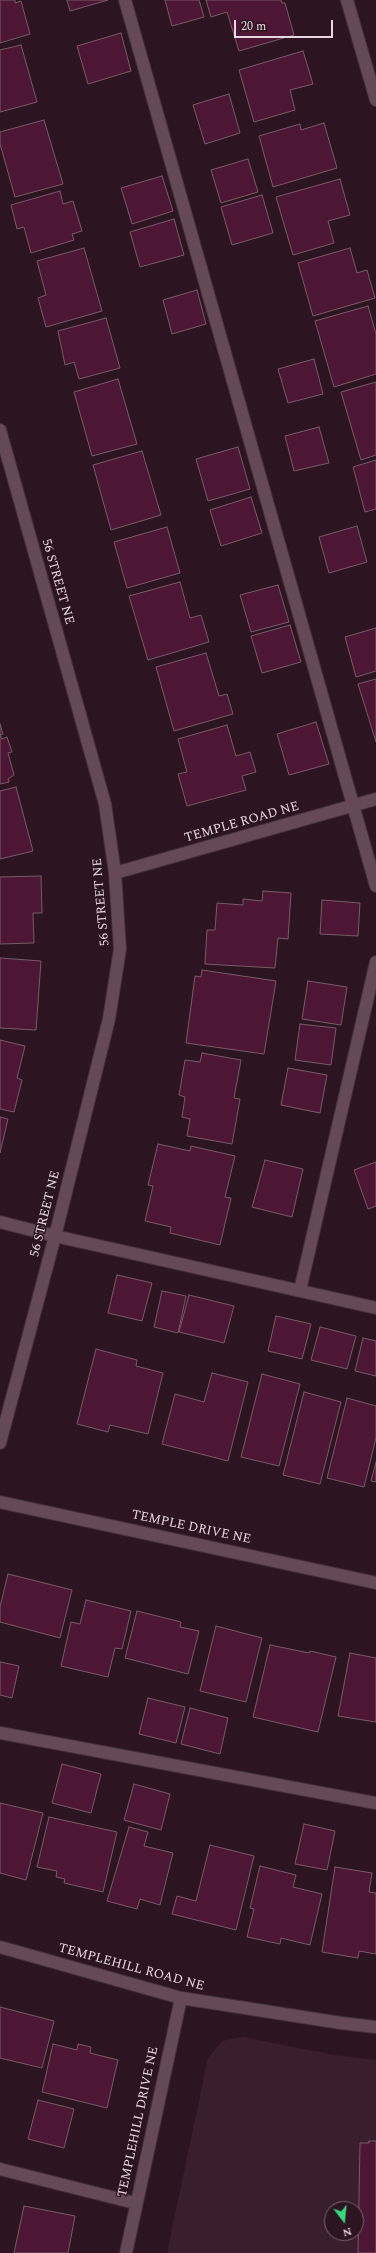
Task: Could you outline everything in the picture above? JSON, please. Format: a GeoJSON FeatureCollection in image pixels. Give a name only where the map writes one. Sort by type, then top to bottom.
{"type":"FeatureCollection","features":[{"type":"Feature","properties":{"kind":"street"},"geometry":{"type":"LineString","coordinates":[[124,0],[376,886]]}},
{"type":"Feature","properties":{"kind":"street"},"geometry":{"type":"LineString","coordinates":[[347,0],[376,100]]}},
{"type":"Feature","properties":{"kind":"street","name":"56 STREET NE"},"geometry":{"type":"LineString","coordinates":[[0,430],[105,804],[115,873],[120,949],[109,1019],[55,1236],[0,1443]]}},
{"type":"Feature","properties":{"kind":"street","name":"TEMPLE ROAD NE"},"geometry":{"type":"LineString","coordinates":[[115,873],[376,799]]}},
{"type":"Feature","properties":{"kind":"street"},"geometry":{"type":"LineString","coordinates":[[300,1290],[376,962]]}},
{"type":"Feature","properties":{"kind":"street"},"geometry":{"type":"LineString","coordinates":[[0,1222],[55,1236],[376,1308]]}},
{"type":"Feature","properties":{"kind":"street","name":"TEMPLE DRIVE NE"},"geometry":{"type":"LineString","coordinates":[[0,1502],[376,1583]]}},
{"type":"Feature","properties":{"kind":"street"},"geometry":{"type":"LineString","coordinates":[[0,1733],[376,1803]]}},
{"type":"Feature","properties":{"kind":"street","name":"TEMPLEHILL ROAD NE"},"geometry":{"type":"LineString","coordinates":[[0,1947],[181,1998],[341,2023],[376,2026]]}},
{"type":"Feature","properties":{"kind":"street","name":"TEMPLEHILL DRIVE NE"},"geometry":{"type":"LineString","coordinates":[[126,2253],[135,2203],[181,1998]]}},
{"type":"Feature","properties":{"kind":"street"},"geometry":{"type":"LineString","coordinates":[[0,2169],[135,2203]]}},
{"type":"Feature","properties":{"kind":"shaded area"},"geometry":{"type":"Polygon","coordinates":[[[243,2037],[334,2055],[376,2060],[376,2253],[167,2253],[208,2058],[222,2041],[243,2037]]]}},
{"type":"Feature","properties":{"kind":"building"},"geometry":{"type":"Polygon","coordinates":[[[0,0],[15,0],[15,3],[21,1],[30,34],[0,43],[0,0]]]}},
{"type":"Feature","properties":{"kind":"building"},"geometry":{"type":"Polygon","coordinates":[[[67,0],[108,0],[70,11],[67,0]]]}},
{"type":"Feature","properties":{"kind":"building"},"geometry":{"type":"Polygon","coordinates":[[[165,0],[199,0],[204,17],[172,26],[165,0]]]}},
{"type":"Feature","properties":{"kind":"building"},"geometry":{"type":"Polygon","coordinates":[[[206,0],[281,0],[282,3],[285,3],[294,35],[239,51],[227,12],[211,17],[206,0]]]}},
{"type":"Feature","properties":{"kind":"building"},"geometry":{"type":"Polygon","coordinates":[[[121,33],[131,71],[88,84],[77,46],[121,33]]]}},
{"type":"Feature","properties":{"kind":"building"},"geometry":{"type":"Polygon","coordinates":[[[21,45],[37,102],[0,112],[0,50],[21,45]]]}},
{"type":"Feature","properties":{"kind":"building"},"geometry":{"type":"Polygon","coordinates":[[[303,51],[313,84],[290,90],[295,110],[254,122],[239,70],[303,51]]]}},
{"type":"Feature","properties":{"kind":"building"},"geometry":{"type":"Polygon","coordinates":[[[229,94],[240,133],[205,144],[193,105],[229,94]]]}},
{"type":"Feature","properties":{"kind":"building"},"geometry":{"type":"Polygon","coordinates":[[[44,120],[63,184],[15,197],[0,144],[0,132],[44,120]]]}},
{"type":"Feature","properties":{"kind":"building"},"geometry":{"type":"Polygon","coordinates":[[[324,123],[337,168],[273,187],[259,136],[300,124],[301,130],[324,123]]]}},
{"type":"Feature","properties":{"kind":"building"},"geometry":{"type":"Polygon","coordinates":[[[248,159],[258,192],[221,203],[211,170],[248,159]]]}},
{"type":"Feature","properties":{"kind":"building"},"geometry":{"type":"Polygon","coordinates":[[[162,176],[173,211],[132,224],[121,188],[162,176]]]}},
{"type":"Feature","properties":{"kind":"building"},"geometry":{"type":"Polygon","coordinates":[[[340,179],[350,215],[328,221],[334,243],[293,255],[276,197],[340,179]]]}},
{"type":"Feature","properties":{"kind":"building"},"geometry":{"type":"Polygon","coordinates":[[[60,191],[63,204],[73,201],[82,231],[72,234],[74,240],[31,253],[24,227],[17,229],[11,205],[60,191]]]}},
{"type":"Feature","properties":{"kind":"building"},"geometry":{"type":"Polygon","coordinates":[[[262,195],[273,233],[232,245],[221,207],[262,195]]]}},
{"type":"Feature","properties":{"kind":"building"},"geometry":{"type":"Polygon","coordinates":[[[174,219],[184,255],[140,267],[130,232],[174,219]]]}},
{"type":"Feature","properties":{"kind":"building"},"geometry":{"type":"Polygon","coordinates":[[[84,248],[102,311],[46,327],[38,298],[46,295],[37,261],[84,248]]]}},
{"type":"Feature","properties":{"kind":"building"},"geometry":{"type":"Polygon","coordinates":[[[350,248],[357,273],[367,270],[375,298],[313,316],[298,263],[350,248]]]}},
{"type":"Feature","properties":{"kind":"building"},"geometry":{"type":"Polygon","coordinates":[[[197,290],[206,324],[172,334],[163,300],[197,290]]]}},
{"type":"Feature","properties":{"kind":"building"},"geometry":{"type":"Polygon","coordinates":[[[368,306],[376,334],[376,374],[334,387],[315,321],[368,306]]]}},
{"type":"Feature","properties":{"kind":"building"},"geometry":{"type":"Polygon","coordinates":[[[106,318],[120,368],[79,379],[74,362],[65,365],[58,331],[106,318]]]}},
{"type":"Feature","properties":{"kind":"building"},"geometry":{"type":"Polygon","coordinates":[[[314,359],[323,394],[288,403],[278,369],[314,359]]]}},
{"type":"Feature","properties":{"kind":"building"},"geometry":{"type":"Polygon","coordinates":[[[118,379],[137,444],[92,456],[74,392],[118,379]]]}},
{"type":"Feature","properties":{"kind":"building"},"geometry":{"type":"Polygon","coordinates":[[[376,382],[376,455],[361,460],[341,392],[376,382]]]}},
{"type":"Feature","properties":{"kind":"building"},"geometry":{"type":"Polygon","coordinates":[[[319,427],[329,463],[294,471],[285,436],[319,427]]]}},
{"type":"Feature","properties":{"kind":"building"},"geometry":{"type":"Polygon","coordinates":[[[238,447],[250,489],[208,501],[196,459],[238,447]]]}},
{"type":"Feature","properties":{"kind":"building"},"geometry":{"type":"Polygon","coordinates":[[[142,451],[161,515],[111,530],[93,465],[142,451]]]}},
{"type":"Feature","properties":{"kind":"building"},"geometry":{"type":"Polygon","coordinates":[[[376,460],[376,509],[365,512],[353,467],[376,460]]]}},
{"type":"Feature","properties":{"kind":"building"},"geometry":{"type":"Polygon","coordinates":[[[251,497],[262,533],[221,546],[210,510],[251,497]]]}},
{"type":"Feature","properties":{"kind":"building"},"geometry":{"type":"Polygon","coordinates":[[[357,526],[367,562],[329,573],[319,537],[357,526]]]}},
{"type":"Feature","properties":{"kind":"building"},"geometry":{"type":"Polygon","coordinates":[[[167,527],[180,573],[127,588],[114,542],[167,527]]]}},
{"type":"Feature","properties":{"kind":"building"},"geometry":{"type":"Polygon","coordinates":[[[180,582],[190,618],[201,615],[209,642],[148,660],[129,596],[180,582]]]}},
{"type":"Feature","properties":{"kind":"building"},"geometry":{"type":"Polygon","coordinates":[[[278,585],[289,622],[251,632],[240,595],[278,585]]]}},
{"type":"Feature","properties":{"kind":"building"},"geometry":{"type":"Polygon","coordinates":[[[290,625],[301,662],[262,673],[251,636],[290,625]]]}},
{"type":"Feature","properties":{"kind":"building"},"geometry":{"type":"Polygon","coordinates":[[[376,628],[376,671],[356,677],[345,637],[376,628]]]}},
{"type":"Feature","properties":{"kind":"building"},"geometry":{"type":"Polygon","coordinates":[[[206,653],[219,696],[227,694],[233,714],[174,731],[156,667],[206,653]]]}},
{"type":"Feature","properties":{"kind":"building"},"geometry":{"type":"Polygon","coordinates":[[[376,679],[376,742],[358,684],[376,679]]]}},
{"type":"Feature","properties":{"kind":"building"},"geometry":{"type":"Polygon","coordinates":[[[316,722],[329,764],[289,775],[277,734],[316,722]]]}},
{"type":"Feature","properties":{"kind":"building"},"geometry":{"type":"Polygon","coordinates":[[[0,724],[3,734],[0,735],[0,724]]]}},
{"type":"Feature","properties":{"kind":"building"},"geometry":{"type":"Polygon","coordinates":[[[227,725],[236,756],[250,752],[256,772],[242,776],[246,790],[187,806],[178,774],[187,772],[178,739],[227,725]]]}},
{"type":"Feature","properties":{"kind":"building"},"geometry":{"type":"Polygon","coordinates":[[[0,735],[2,739],[7,737],[12,752],[8,753],[14,775],[8,779],[9,782],[0,784],[0,735]]]}},
{"type":"Feature","properties":{"kind":"building"},"geometry":{"type":"Polygon","coordinates":[[[16,787],[33,851],[0,859],[0,791],[16,787]]]}},
{"type":"Feature","properties":{"kind":"building"},"geometry":{"type":"Polygon","coordinates":[[[41,876],[42,913],[33,913],[34,943],[0,944],[0,877],[41,876]]]}},
{"type":"Feature","properties":{"kind":"building"},"geometry":{"type":"Polygon","coordinates":[[[263,891],[291,893],[288,939],[278,938],[275,968],[205,964],[207,930],[215,930],[217,903],[243,905],[243,899],[262,901],[263,891]]]}},
{"type":"Feature","properties":{"kind":"building"},"geometry":{"type":"Polygon","coordinates":[[[322,900],[360,903],[358,936],[320,934],[322,900]]]}},
{"type":"Feature","properties":{"kind":"building"},"geometry":{"type":"Polygon","coordinates":[[[0,958],[41,961],[36,1030],[0,1028],[0,958]]]}},
{"type":"Feature","properties":{"kind":"building"},"geometry":{"type":"Polygon","coordinates":[[[202,970],[276,981],[264,1054],[186,1043],[195,976],[201,977],[202,970]]]}},
{"type":"Feature","properties":{"kind":"building"},"geometry":{"type":"Polygon","coordinates":[[[308,981],[347,987],[341,1025],[302,1019],[308,981]]]}},
{"type":"Feature","properties":{"kind":"building"},"geometry":{"type":"Polygon","coordinates":[[[300,1024],[336,1028],[331,1065],[295,1060],[300,1024]]]}},
{"type":"Feature","properties":{"kind":"building"},"geometry":{"type":"Polygon","coordinates":[[[0,1040],[25,1046],[17,1078],[22,1080],[14,1112],[0,1109],[0,1040]]]}},
{"type":"Feature","properties":{"kind":"building"},"geometry":{"type":"Polygon","coordinates":[[[202,1053],[241,1060],[234,1098],[240,1099],[232,1144],[187,1136],[190,1119],[182,1117],[185,1097],[179,1095],[185,1060],[200,1062],[202,1053]]]}},
{"type":"Feature","properties":{"kind":"building"},"geometry":{"type":"Polygon","coordinates":[[[288,1068],[327,1075],[320,1113],[281,1105],[288,1068]]]}},
{"type":"Feature","properties":{"kind":"building"},"geometry":{"type":"Polygon","coordinates":[[[0,1117],[8,1119],[0,1153],[0,1117]]]}},
{"type":"Feature","properties":{"kind":"building"},"geometry":{"type":"Polygon","coordinates":[[[158,1144],[190,1151],[191,1146],[235,1156],[225,1197],[231,1198],[220,1245],[170,1233],[171,1227],[145,1221],[153,1186],[148,1185],[158,1144]]]}},
{"type":"Feature","properties":{"kind":"building"},"geometry":{"type":"Polygon","coordinates":[[[265,1160],[303,1169],[292,1217],[252,1207],[265,1160]]]}},
{"type":"Feature","properties":{"kind":"building"},"geometry":{"type":"Polygon","coordinates":[[[376,1162],[376,1206],[368,1209],[354,1170],[376,1162]]]}},
{"type":"Feature","properties":{"kind":"building"},"geometry":{"type":"Polygon","coordinates":[[[117,1275],[152,1283],[142,1321],[108,1313],[117,1275]]]}},
{"type":"Feature","properties":{"kind":"building"},"geometry":{"type":"Polygon","coordinates":[[[162,1291],[186,1296],[178,1333],[154,1327],[162,1291]]]}},
{"type":"Feature","properties":{"kind":"building"},"geometry":{"type":"Polygon","coordinates":[[[189,1295],[234,1306],[224,1343],[179,1332],[189,1295]]]}},
{"type":"Feature","properties":{"kind":"building"},"geometry":{"type":"Polygon","coordinates":[[[276,1316],[311,1324],[302,1359],[268,1351],[276,1316]]]}},
{"type":"Feature","properties":{"kind":"building"},"geometry":{"type":"Polygon","coordinates":[[[320,1327],[356,1336],[347,1369],[311,1360],[320,1327]]]}},
{"type":"Feature","properties":{"kind":"building"},"geometry":{"type":"Polygon","coordinates":[[[363,1338],[376,1341],[376,1376],[355,1371],[363,1338]]]}},
{"type":"Feature","properties":{"kind":"building"},"geometry":{"type":"Polygon","coordinates":[[[96,1349],[137,1360],[136,1366],[163,1373],[148,1434],[110,1425],[108,1432],[77,1424],[96,1349]]]}},
{"type":"Feature","properties":{"kind":"building"},"geometry":{"type":"Polygon","coordinates":[[[212,1373],[248,1382],[228,1461],[162,1444],[175,1394],[204,1402],[212,1373]]]}},
{"type":"Feature","properties":{"kind":"building"},"geometry":{"type":"Polygon","coordinates":[[[262,1374],[300,1384],[279,1466],[241,1457],[262,1374]]]}},
{"type":"Feature","properties":{"kind":"building"},"geometry":{"type":"Polygon","coordinates":[[[304,1392],[341,1402],[320,1484],[283,1475],[304,1392]]]}},
{"type":"Feature","properties":{"kind":"building"},"geometry":{"type":"Polygon","coordinates":[[[347,1398],[376,1406],[376,1438],[364,1487],[327,1478],[347,1398]]]}},
{"type":"Feature","properties":{"kind":"building"},"geometry":{"type":"Polygon","coordinates":[[[376,1462],[376,1482],[371,1481],[376,1462]]]}},
{"type":"Feature","properties":{"kind":"building"},"geometry":{"type":"Polygon","coordinates":[[[8,1574],[72,1590],[60,1638],[0,1622],[0,1607],[8,1574]]]}},
{"type":"Feature","properties":{"kind":"building"},"geometry":{"type":"Polygon","coordinates":[[[86,1600],[131,1611],[122,1649],[115,1648],[108,1677],[61,1666],[71,1622],[80,1624],[86,1600]]]}},
{"type":"Feature","properties":{"kind":"building"},"geometry":{"type":"Polygon","coordinates":[[[137,1611],[181,1622],[180,1627],[199,1631],[188,1674],[125,1658],[137,1611]]]}},
{"type":"Feature","properties":{"kind":"building"},"geometry":{"type":"Polygon","coordinates":[[[216,1626],[262,1638],[246,1702],[200,1691],[216,1626]]]}},
{"type":"Feature","properties":{"kind":"building"},"geometry":{"type":"Polygon","coordinates":[[[270,1645],[309,1653],[310,1651],[336,1657],[318,1732],[253,1717],[270,1645]]]}},
{"type":"Feature","properties":{"kind":"building"},"geometry":{"type":"Polygon","coordinates":[[[350,1653],[376,1658],[376,1722],[338,1716],[350,1653]]]}},
{"type":"Feature","properties":{"kind":"building"},"geometry":{"type":"Polygon","coordinates":[[[0,1662],[19,1666],[12,1698],[0,1695],[0,1662]]]}},
{"type":"Feature","properties":{"kind":"building"},"geometry":{"type":"Polygon","coordinates":[[[148,1698],[185,1707],[176,1743],[139,1734],[148,1698]]]}},
{"type":"Feature","properties":{"kind":"building"},"geometry":{"type":"Polygon","coordinates":[[[190,1708],[228,1718],[220,1754],[181,1744],[190,1708]]]}},
{"type":"Feature","properties":{"kind":"building"},"geometry":{"type":"Polygon","coordinates":[[[62,1764],[101,1774],[91,1813],[52,1803],[62,1764]]]}},
{"type":"Feature","properties":{"kind":"building"},"geometry":{"type":"Polygon","coordinates":[[[134,1784],[170,1794],[161,1830],[124,1820],[134,1784]]]}},
{"type":"Feature","properties":{"kind":"building"},"geometry":{"type":"Polygon","coordinates":[[[0,1803],[43,1813],[26,1880],[0,1873],[0,1803]]]}},
{"type":"Feature","properties":{"kind":"building"},"geometry":{"type":"Polygon","coordinates":[[[49,1817],[117,1832],[103,1892],[64,1883],[65,1879],[56,1877],[57,1871],[37,1867],[49,1817]]]}},
{"type":"Feature","properties":{"kind":"building"},"geometry":{"type":"Polygon","coordinates":[[[304,1824],[335,1831],[327,1870],[295,1864],[304,1824]]]}},
{"type":"Feature","properties":{"kind":"building"},"geometry":{"type":"Polygon","coordinates":[[[129,1827],[148,1832],[144,1846],[173,1853],[160,1905],[140,1899],[137,1909],[107,1901],[129,1827]]]}},
{"type":"Feature","properties":{"kind":"building"},"geometry":{"type":"Polygon","coordinates":[[[210,1845],[254,1856],[236,1930],[172,1914],[177,1896],[196,1901],[210,1845]]]}},
{"type":"Feature","properties":{"kind":"building"},"geometry":{"type":"Polygon","coordinates":[[[260,1866],[296,1875],[293,1887],[322,1894],[310,1945],[281,1938],[280,1944],[247,1937],[254,1909],[250,1908],[260,1866]]]}},
{"type":"Feature","properties":{"kind":"building"},"geometry":{"type":"Polygon","coordinates":[[[335,1867],[372,1873],[369,1892],[376,1893],[376,1954],[359,1951],[358,1958],[322,1952],[335,1867]]]}},
{"type":"Feature","properties":{"kind":"building"},"geometry":{"type":"Polygon","coordinates":[[[0,2007],[54,2021],[42,2068],[0,2058],[0,2007]]]}},
{"type":"Feature","properties":{"kind":"building"},"geometry":{"type":"Polygon","coordinates":[[[53,2044],[77,2050],[78,2044],[91,2047],[90,2053],[118,2060],[107,2108],[42,2092],[53,2044]]]}},
{"type":"Feature","properties":{"kind":"building"},"geometry":{"type":"Polygon","coordinates":[[[38,2100],[74,2109],[64,2148],[28,2139],[38,2100]]]}},
{"type":"Feature","properties":{"kind":"building"},"geometry":{"type":"Polygon","coordinates":[[[369,2141],[376,2141],[376,2253],[358,2253],[358,2241],[364,2241],[364,2201],[359,2201],[360,2143],[369,2143],[369,2141]]]}},
{"type":"Feature","properties":{"kind":"building"},"geometry":{"type":"Polygon","coordinates":[[[24,2206],[75,2216],[68,2253],[14,2253],[24,2206]]]}}]}
